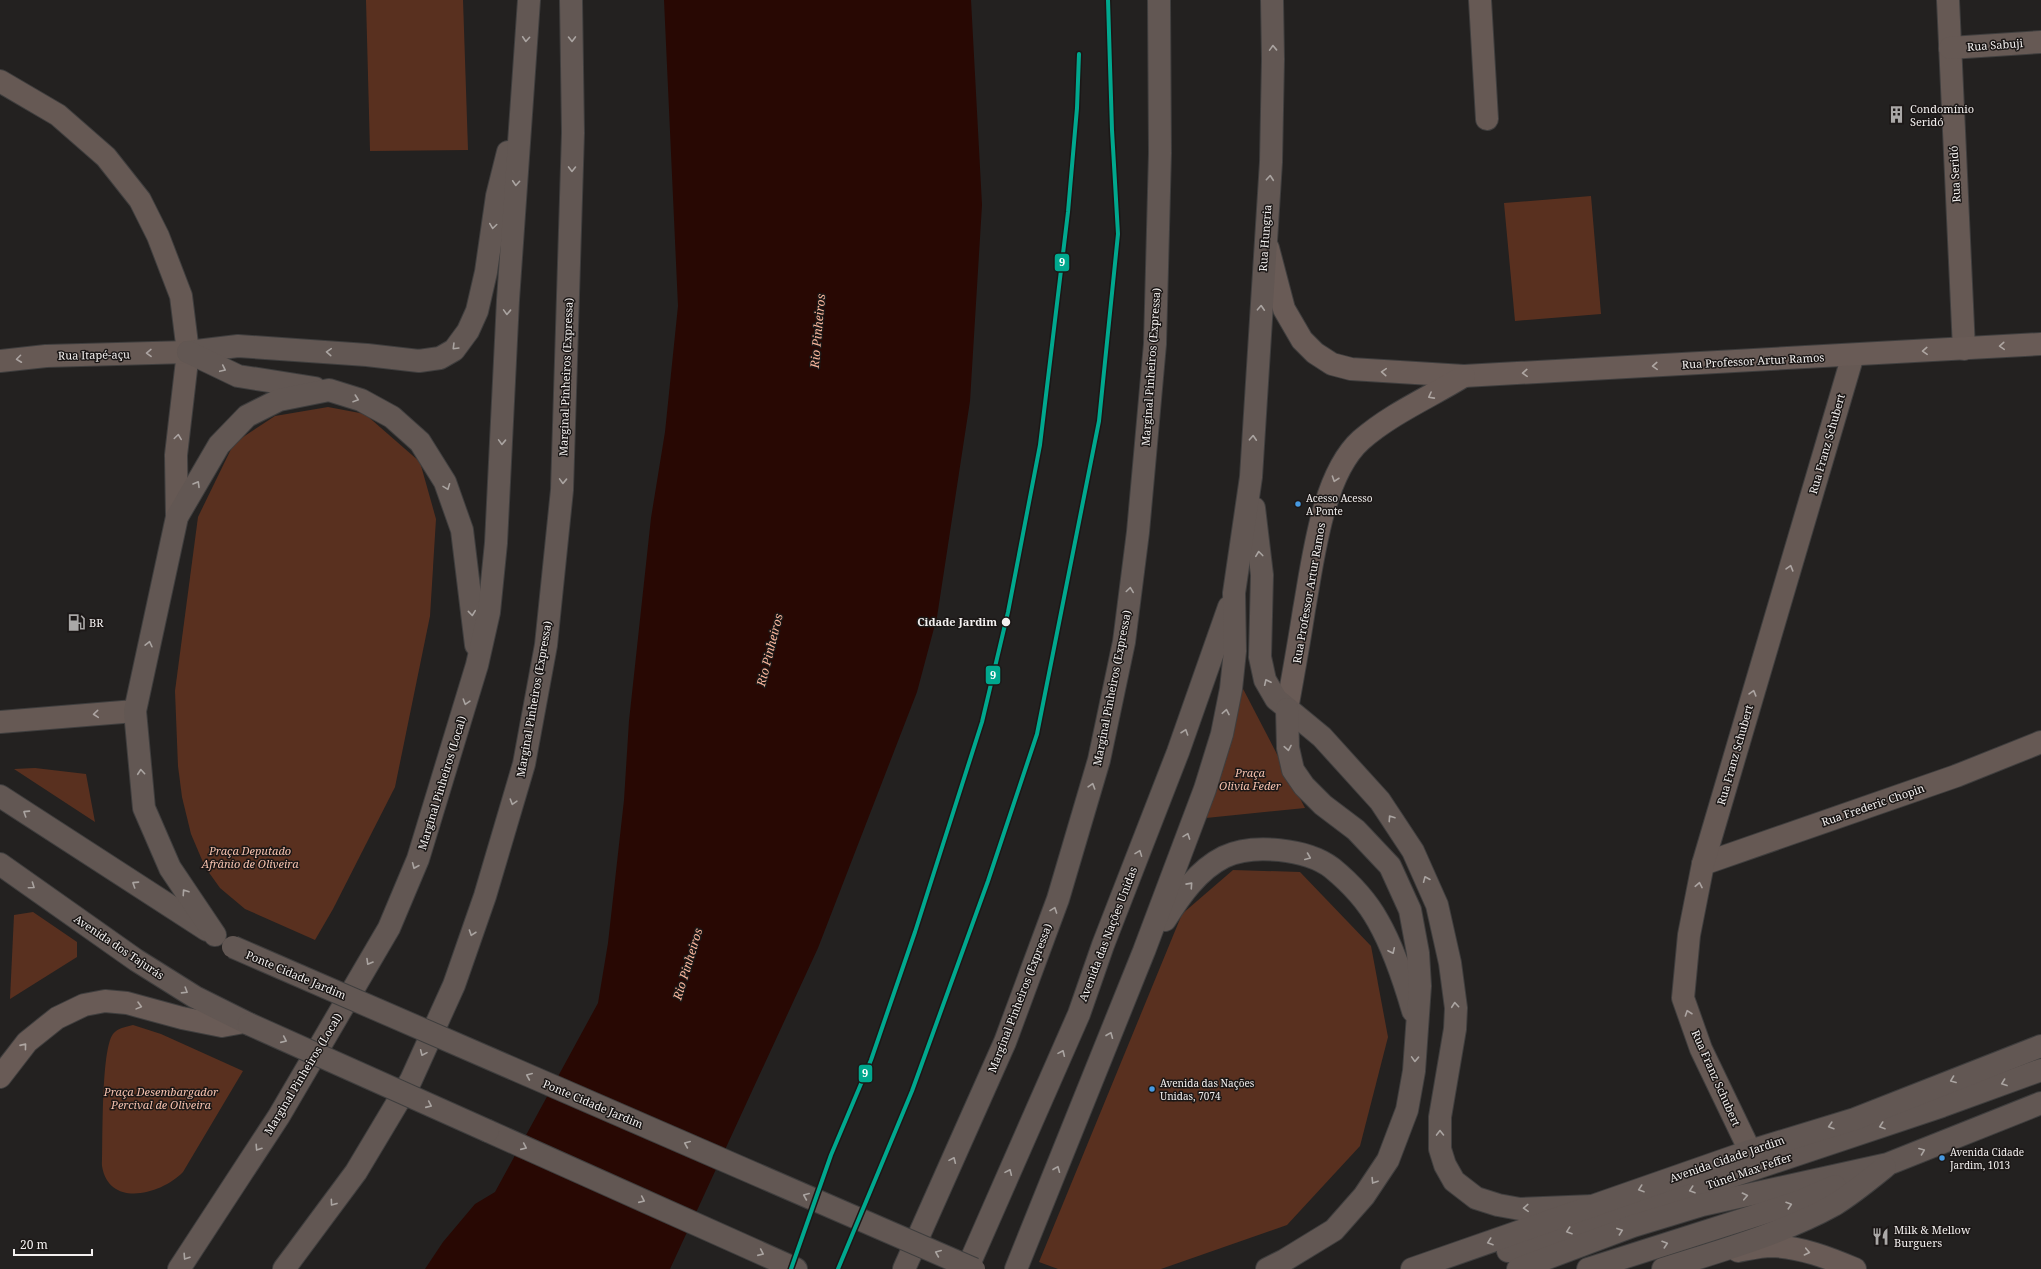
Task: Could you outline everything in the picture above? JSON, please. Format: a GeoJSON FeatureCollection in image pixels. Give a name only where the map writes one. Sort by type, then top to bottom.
{"type":"FeatureCollection","features":[{"type":"Feature","properties":{"kind":"highway"},"geometry":{"type":"LineString","coordinates":[[188,352],[238,346],[367,355],[419,361],[440,358],[454,350],[468,331],[477,311],[486,272],[497,196],[522,106],[529,0]]}},
{"type":"Feature","properties":{"kind":"highway","name":"Marginal Pinheiros (Expressa)"},"geometry":{"type":"LineString","coordinates":[[284,1269],[356,1172],[411,1080],[454,985],[485,896],[524,764],[546,645],[562,490],[573,133],[571,0]]}},
{"type":"Feature","properties":{"kind":"highway","name":"Marginal Pinheiros (Expressa)"},"geometry":{"type":"LineString","coordinates":[[904,1269],[1004,1042],[1058,899],[1099,760],[1124,642],[1138,532],[1155,344],[1160,153],[1159,0]]}},
{"type":"Feature","properties":{"kind":"highway","name":"Rua Hungria"},"geometry":{"type":"LineString","coordinates":[[1251,476],[1265,235],[1271,162],[1273,59],[1272,0]]}},
{"type":"Feature","properties":{"kind":"highway","name":"Marginal Pinheiros (Local)"},"geometry":{"type":"LineString","coordinates":[[179,1269],[279,1116],[388,928],[418,859],[478,665],[489,612],[496,543],[508,300],[522,106]]}},
{"type":"Feature","properties":{"kind":"highway"},"geometry":{"type":"LineString","coordinates":[[188,352],[238,376],[329,390],[361,400],[392,417],[420,442],[445,482],[462,530],[478,665]]}},
{"type":"Feature","properties":{"kind":"highway"},"geometry":{"type":"LineString","coordinates":[[215,936],[170,868],[144,808],[135,710],[177,518],[219,445],[247,416],[279,400],[329,390]]}},
{"type":"Feature","properties":{"kind":"highway"},"geometry":{"type":"LineString","coordinates":[[1251,476],[1262,575],[1260,657],[1265,680],[1276,699],[1322,737],[1380,801],[1414,850],[1437,905],[1450,963],[1456,1008],[1455,1030],[1440,1117],[1440,1149],[1444,1165],[1454,1181],[1476,1198],[1498,1205],[1520,1209],[1592,1206]]}},
{"type":"Feature","properties":{"kind":"highway","name":"Avenida das Nações Unidas"},"geometry":{"type":"LineString","coordinates":[[1016,1269],[1144,951],[1205,789],[1222,734],[1231,689],[1235,651],[1234,594],[1251,476]]}},
{"type":"Feature","properties":{"kind":"highway","name":"Avenida das Nações Unidas"},"geometry":{"type":"LineString","coordinates":[[967,1269],[1079,1014],[1103,945],[1178,752],[1234,594]]}},
{"type":"Feature","properties":{"kind":"highway"},"geometry":{"type":"LineString","coordinates":[[1267,1269],[1285,1260],[1334,1230],[1364,1196],[1388,1160],[1407,1110],[1414,1072],[1416,1020],[1420,986],[1418,953],[1410,910],[1390,866],[1356,830],[1323,805],[1304,786],[1293,770],[1288,748],[1288,710]]}},
{"type":"Feature","properties":{"kind":"highway"},"geometry":{"type":"LineString","coordinates":[[0,796],[215,936]]}},
{"type":"Feature","properties":{"kind":"highway"},"geometry":{"type":"LineString","coordinates":[[1144,951],[1180,896],[1201,874],[1224,857],[1253,848],[1273,849],[1303,855],[1331,867],[1351,885],[1378,920],[1399,966],[1416,1020]]}},
{"type":"Feature","properties":{"kind":"highway","name":"Avenida dos Tajurás"},"geometry":{"type":"LineString","coordinates":[[0,864],[136,960],[195,997],[247,1023]]}},
{"type":"Feature","properties":{"kind":"highway","name":"Ponte Cidade Jardim"},"geometry":{"type":"LineString","coordinates":[[215,936],[233,947],[974,1269]]}},
{"type":"Feature","properties":{"kind":"highway"},"geometry":{"type":"LineString","coordinates":[[247,1023],[796,1269]]}},
{"type":"Feature","properties":{"kind":"highway","name":"Avenida Cidade Jardim"},"geometry":{"type":"LineString","coordinates":[[1412,1269],[1750,1151],[1855,1119],[2041,1046]]}},
{"type":"Feature","properties":{"kind":"highway","name":"Túnel Max Feffer"},"geometry":{"type":"LineString","coordinates":[[1455,1269],[1942,1106],[2041,1070]]}},
{"type":"Feature","properties":{"kind":"highway"},"geometry":{"type":"LineString","coordinates":[[1588,1269],[1798,1202],[1888,1164],[2041,1103]]}},
{"type":"Feature","properties":{"kind":"highway"},"geometry":{"type":"LineString","coordinates":[[1663,1269],[1798,1222],[1834,1205],[1863,1185],[1888,1164]]}},
{"type":"Feature","properties":{"kind":"highway"},"geometry":{"type":"LineString","coordinates":[[1518,1269],[1633,1226],[1702,1205],[1888,1164]]}},
{"type":"Feature","properties":{"kind":"street"},"geometry":{"type":"LineString","coordinates":[[1480,0],[1487,119]]}},
{"type":"Feature","properties":{"kind":"street","name":"Rua Seridó"},"geometry":{"type":"LineString","coordinates":[[1948,0],[1964,349]]}},
{"type":"Feature","properties":{"kind":"street","name":"Rua Sabuji"},"geometry":{"type":"LineString","coordinates":[[1950,48],[2041,42]]}},
{"type":"Feature","properties":{"kind":"street"},"geometry":{"type":"LineString","coordinates":[[0,81],[58,115],[106,157],[140,200],[158,236],[181,296],[188,352],[176,455],[177,518]]}},
{"type":"Feature","properties":{"kind":"street","name":"Rua Professor Artur Ramos"},"geometry":{"type":"LineString","coordinates":[[1265,235],[1284,309],[1302,340],[1315,353],[1332,364],[1351,370],[1464,376],[2041,344]]}},
{"type":"Feature","properties":{"kind":"street","name":"Rua Itapé-açu"},"geometry":{"type":"LineString","coordinates":[[0,361],[46,356],[188,352]]}},
{"type":"Feature","properties":{"kind":"street","name":"Rua Franz Schubert"},"geometry":{"type":"LineString","coordinates":[[1750,1151],[1701,1049],[1683,998],[1689,935],[1703,864],[1853,355]]}},
{"type":"Feature","properties":{"kind":"street","name":"Rua Professor Artur Ramos"},"geometry":{"type":"LineString","coordinates":[[1288,710],[1315,548],[1326,505],[1338,470],[1360,441],[1392,417],[1464,376]]}},
{"type":"Feature","properties":{"kind":"street"},"geometry":{"type":"LineString","coordinates":[[0,722],[135,710]]}},
{"type":"Feature","properties":{"kind":"street","name":"Rua Frederic Chopin"},"geometry":{"type":"LineString","coordinates":[[1703,864],[1956,776],[2041,742]]}},
{"type":"Feature","properties":{"kind":"street"},"geometry":{"type":"LineString","coordinates":[[0,1077],[27,1042],[57,1018],[84,1005],[105,1001],[127,1003],[182,1018],[222,1026],[247,1023]]}},
{"type":"Feature","properties":{"kind":"street"},"geometry":{"type":"LineString","coordinates":[[1700,1257],[1771,1246],[1822,1255],[1855,1269]]}},
{"type":"Feature","properties":{"kind":"green space"},"geometry":{"type":"Polygon","coordinates":[[[366,0],[463,0],[468,150],[370,151],[366,0]]]}},
{"type":"Feature","properties":{"kind":"green space"},"geometry":{"type":"Polygon","coordinates":[[[1591,196],[1601,314],[1515,321],[1504,203],[1591,196]]]}},
{"type":"Feature","properties":{"kind":"green space","name":"Praça Deputado Afrânio de Oliveira"},"geometry":{"type":"Polygon","coordinates":[[[328,407],[365,414],[420,462],[436,519],[430,616],[395,787],[333,909],[315,940],[245,909],[220,888],[205,867],[191,834],[182,797],[178,766],[175,691],[198,517],[234,443],[275,416],[328,407]]]}},
{"type":"Feature","properties":{"kind":"green space","name":"Praça Olivia Feder"},"geometry":{"type":"Polygon","coordinates":[[[1240,683],[1305,808],[1206,818],[1240,683]]]}},
{"type":"Feature","properties":{"kind":"green space"},"geometry":{"type":"Polygon","coordinates":[[[35,768],[86,774],[95,822],[14,769],[35,768]]]}},
{"type":"Feature","properties":{"kind":"green space"},"geometry":{"type":"Polygon","coordinates":[[[1233,870],[1300,872],[1371,946],[1388,1037],[1360,1146],[1287,1225],[1161,1269],[1058,1269],[1039,1262],[1182,914],[1233,870]]]}},
{"type":"Feature","properties":{"kind":"green space"},"geometry":{"type":"Polygon","coordinates":[[[33,912],[77,942],[77,957],[10,999],[14,915],[33,912]]]}},
{"type":"Feature","properties":{"kind":"green space","name":"Praça Desembargador Percival de Oliveira"},"geometry":{"type":"Polygon","coordinates":[[[133,1025],[161,1034],[243,1071],[183,1172],[174,1180],[150,1191],[125,1193],[115,1188],[107,1180],[102,1166],[103,1117],[106,1058],[109,1043],[113,1034],[117,1030],[133,1025]]]}},
{"type":"Feature","properties":{"kind":"water","name":"Rio Pinheiros"},"geometry":{"type":"Polygon","coordinates":[[[664,0],[971,0],[982,205],[970,401],[937,617],[917,692],[818,948],[670,1269],[425,1269],[443,1242],[475,1204],[495,1192],[598,1003],[608,943],[624,800],[629,721],[651,518],[665,432],[678,306],[664,0]]]}},
{"type":"Feature","properties":{"kind":"transit line","name":"9"},"geometry":{"type":"LineString","coordinates":[[838,1269],[912,1091],[988,881],[1037,734],[1099,421],[1118,234],[1112,130],[1108,0]]}},
{"type":"Feature","properties":{"kind":"transit line","name":"9"},"geometry":{"type":"LineString","coordinates":[[791,1269],[831,1155],[871,1060],[915,932],[982,722],[1008,612],[1040,445],[1068,212],[1077,108],[1079,54]]}},
{"type":"Feature","properties":{"kind":"place","name":"Condomínio Seridó"},"geometry":{"type":"Point","coordinates":[1897,115]}},
{"type":"Feature","properties":{"kind":"place","name":"Acesso Acesso A Ponte"},"geometry":{"type":"Point","coordinates":[1298,504]}},
{"type":"Feature","properties":{"kind":"place","name":"Cidade Jardim"},"geometry":{"type":"Point","coordinates":[1006,622]}},
{"type":"Feature","properties":{"kind":"place","name":"BR"},"geometry":{"type":"Point","coordinates":[76,623]}},
{"type":"Feature","properties":{"kind":"place","name":"Avenida das Nações Unidas, 7074"},"geometry":{"type":"Point","coordinates":[1152,1089]}},
{"type":"Feature","properties":{"kind":"place","name":"Avenida Cidade Jardim, 1013"},"geometry":{"type":"Point","coordinates":[1942,1158]}},
{"type":"Feature","properties":{"kind":"place","name":"Milk & Mellow Burguers"},"geometry":{"type":"Point","coordinates":[1881,1236]}}]}
